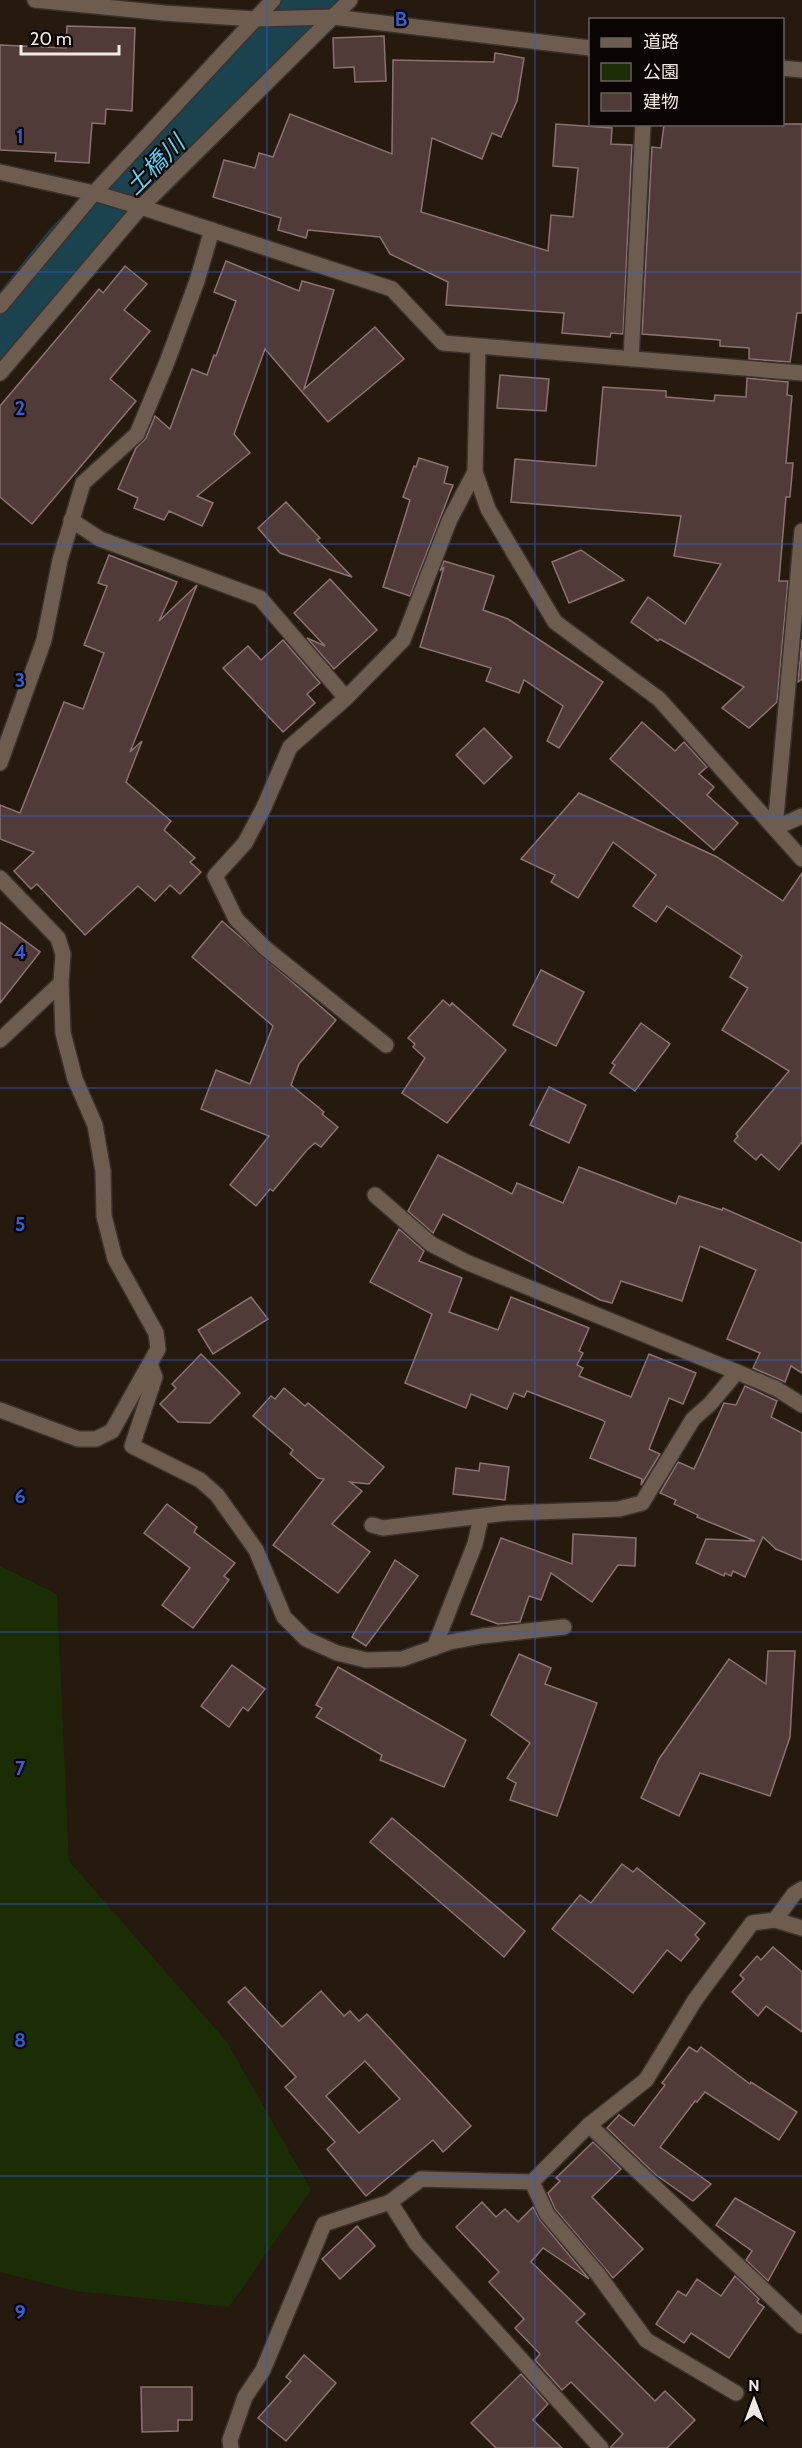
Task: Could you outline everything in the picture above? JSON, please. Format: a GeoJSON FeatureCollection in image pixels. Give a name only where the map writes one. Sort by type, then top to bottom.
{"type":"FeatureCollection","features":[{"type":"Feature","properties":{"kind":"street"},"geometry":{"type":"LineString","coordinates":[[35,0],[255,19],[333,17],[589,48]]}},
{"type":"Feature","properties":{"kind":"street"},"geometry":{"type":"LineString","coordinates":[[0,306],[94,193],[273,0]]}},
{"type":"Feature","properties":{"kind":"street"},"geometry":{"type":"LineString","coordinates":[[0,374],[141,207],[350,0]]}},
{"type":"Feature","properties":{"kind":"street"},"geometry":{"type":"LineString","coordinates":[[784,68],[802,70]]}},
{"type":"Feature","properties":{"kind":"street"},"geometry":{"type":"LineString","coordinates":[[631,359],[643,126]]}},
{"type":"Feature","properties":{"kind":"street"},"geometry":{"type":"LineString","coordinates":[[0,172],[94,193],[141,207],[392,289],[444,343],[802,373]]}},
{"type":"Feature","properties":{"kind":"street"},"geometry":{"type":"LineString","coordinates":[[0,763],[44,640],[60,560],[83,483],[137,434],[197,281],[212,230]]}},
{"type":"Feature","properties":{"kind":"street"},"geometry":{"type":"LineString","coordinates":[[478,347],[475,471],[488,509],[555,622],[659,699],[802,859]]}},
{"type":"Feature","properties":{"kind":"street"},"geometry":{"type":"LineString","coordinates":[[386,1045],[266,948],[236,919],[215,876],[245,843],[291,747],[346,698],[403,640],[450,519],[475,471]]}},
{"type":"Feature","properties":{"kind":"street"},"geometry":{"type":"LineString","coordinates":[[71,520],[100,539],[260,598],[346,698]]}},
{"type":"Feature","properties":{"kind":"street"},"geometry":{"type":"LineString","coordinates":[[775,828],[802,531]]}},
{"type":"Feature","properties":{"kind":"street"},"geometry":{"type":"LineString","coordinates":[[775,828],[802,816]]}},
{"type":"Feature","properties":{"kind":"street"},"geometry":{"type":"LineString","coordinates":[[0,878],[58,938],[63,954],[61,982],[63,1032],[75,1079],[95,1125],[103,1171],[104,1216],[115,1259],[156,1333],[158,1349],[112,1431],[96,1439],[78,1439],[0,1410]]}},
{"type":"Feature","properties":{"kind":"street"},"geometry":{"type":"LineString","coordinates":[[0,1040],[61,982]]}},
{"type":"Feature","properties":{"kind":"street"},"geometry":{"type":"LineString","coordinates":[[375,1195],[431,1244],[466,1262],[777,1389],[802,1406]]}},
{"type":"Feature","properties":{"kind":"street"},"geometry":{"type":"LineString","coordinates":[[150,1364],[155,1377],[132,1446],[200,1480],[218,1495],[256,1550],[284,1617],[306,1639],[337,1653],[366,1660],[402,1659],[482,1636],[564,1627]]}},
{"type":"Feature","properties":{"kind":"street"},"geometry":{"type":"LineString","coordinates":[[372,1525],[383,1528],[507,1513],[619,1509],[642,1503],[693,1419],[710,1404],[737,1372]]}},
{"type":"Feature","properties":{"kind":"street"},"geometry":{"type":"LineString","coordinates":[[434,1648],[476,1544],[481,1517]]}},
{"type":"Feature","properties":{"kind":"street"},"geometry":{"type":"LineString","coordinates":[[775,1920],[794,1894],[802,1889]]}},
{"type":"Feature","properties":{"kind":"street"},"geometry":{"type":"LineString","coordinates":[[231,2448],[230,2440],[245,2397],[263,2370],[324,2224],[390,2202],[421,2179],[532,2182],[589,2125],[646,2080],[694,2000],[752,1923],[775,1920],[802,1928]]}},
{"type":"Feature","properties":{"kind":"street"},"geometry":{"type":"LineString","coordinates":[[589,2125],[802,2326]]}},
{"type":"Feature","properties":{"kind":"street"},"geometry":{"type":"LineString","coordinates":[[532,2182],[547,2214],[597,2273],[646,2340],[736,2392]]}},
{"type":"Feature","properties":{"kind":"street"},"geometry":{"type":"LineString","coordinates":[[390,2202],[416,2243],[601,2448]]}},
{"type":"Feature","properties":{"kind":"green space"},"geometry":{"type":"Polygon","coordinates":[[[0,1566],[57,1594],[69,1861],[227,2042],[311,2190],[229,2307],[75,2291],[0,2272],[0,1566]]]}},
{"type":"Feature","properties":{"kind":"building"},"geometry":{"type":"Polygon","coordinates":[[[67,26],[135,28],[132,111],[106,109],[105,124],[92,123],[89,163],[55,161],[56,153],[0,150],[0,45],[66,48],[67,26]]]}},
{"type":"Feature","properties":{"kind":"building"},"geometry":{"type":"Polygon","coordinates":[[[384,36],[386,81],[355,82],[354,67],[334,68],[333,38],[384,36]]]}},
{"type":"Feature","properties":{"kind":"building"},"geometry":{"type":"Polygon","coordinates":[[[495,53],[524,58],[517,101],[501,137],[492,133],[482,159],[432,138],[421,212],[548,251],[551,215],[573,217],[578,168],[553,166],[556,124],[612,128],[611,144],[632,145],[623,334],[611,333],[610,337],[562,333],[564,313],[446,305],[448,282],[390,254],[380,237],[308,230],[306,238],[278,230],[281,218],[213,197],[224,160],[255,168],[259,153],[273,157],[290,114],[392,154],[393,60],[494,62],[495,53]]]}},
{"type":"Feature","properties":{"kind":"building"},"geometry":{"type":"Polygon","coordinates":[[[802,124],[802,313],[797,313],[790,362],[749,359],[749,348],[720,346],[720,340],[642,334],[652,147],[661,148],[664,126],[802,124]]]}},
{"type":"Feature","properties":{"kind":"building"},"geometry":{"type":"Polygon","coordinates":[[[226,261],[299,291],[302,281],[334,290],[304,389],[375,327],[404,359],[328,422],[265,349],[234,434],[250,453],[197,496],[213,503],[202,526],[169,511],[164,520],[134,508],[138,498],[118,489],[136,448],[146,438],[155,416],[170,429],[192,369],[207,375],[214,355],[216,356],[236,301],[214,292],[226,261]]]}},
{"type":"Feature","properties":{"kind":"building"},"geometry":{"type":"Polygon","coordinates":[[[125,266],[147,284],[124,310],[150,331],[110,379],[136,401],[32,524],[0,497],[0,406],[99,289],[103,293],[125,266]]]}},
{"type":"Feature","properties":{"kind":"building"},"geometry":{"type":"Polygon","coordinates":[[[500,375],[549,379],[546,411],[497,408],[500,375]]]}},
{"type":"Feature","properties":{"kind":"building"},"geometry":{"type":"Polygon","coordinates":[[[747,378],[788,382],[787,395],[792,396],[786,463],[793,463],[790,497],[786,497],[779,581],[788,581],[777,702],[749,728],[722,708],[744,687],[660,639],[658,641],[631,622],[648,597],[685,624],[721,564],[674,556],[681,516],[511,502],[515,459],[596,466],[603,387],[666,391],[666,397],[714,401],[715,395],[746,397],[747,378]]]}},
{"type":"Feature","properties":{"kind":"building"},"geometry":{"type":"Polygon","coordinates":[[[419,458],[448,467],[444,483],[453,485],[410,596],[383,587],[410,500],[403,497],[419,458]]]}},
{"type":"Feature","properties":{"kind":"building"},"geometry":{"type":"Polygon","coordinates":[[[286,502],[320,538],[317,540],[352,577],[280,553],[258,528],[286,502]]]}},
{"type":"Feature","properties":{"kind":"building"},"geometry":{"type":"Polygon","coordinates":[[[581,550],[624,580],[569,603],[552,562],[581,550]]]}},
{"type":"Feature","properties":{"kind":"building"},"geometry":{"type":"Polygon","coordinates":[[[109,555],[177,582],[159,621],[197,585],[130,752],[142,741],[126,782],[171,821],[164,830],[195,858],[190,862],[201,872],[180,894],[170,885],[155,901],[138,886],[85,935],[37,884],[31,889],[14,871],[34,852],[0,839],[0,805],[20,813],[64,702],[83,709],[104,653],[84,645],[107,586],[98,583],[109,555]]]}},
{"type":"Feature","properties":{"kind":"building"},"geometry":{"type":"Polygon","coordinates":[[[444,561],[494,576],[483,610],[508,619],[603,682],[559,748],[547,741],[563,706],[524,680],[519,693],[486,681],[491,668],[420,647],[444,561]]]}},
{"type":"Feature","properties":{"kind":"building"},"geometry":{"type":"Polygon","coordinates":[[[330,579],[377,630],[334,669],[307,638],[325,646],[294,613],[330,579]]]}},
{"type":"Feature","properties":{"kind":"building"},"geometry":{"type":"Polygon","coordinates":[[[802,639],[802,679],[798,682],[802,639]]]}},
{"type":"Feature","properties":{"kind":"building"},"geometry":{"type":"Polygon","coordinates":[[[283,640],[320,683],[307,694],[315,703],[283,732],[223,668],[248,646],[261,660],[283,640]]]}},
{"type":"Feature","properties":{"kind":"building"},"geometry":{"type":"Polygon","coordinates":[[[642,722],[675,751],[684,742],[707,767],[699,774],[714,787],[707,795],[738,823],[714,850],[610,759],[642,722]]]}},
{"type":"Feature","properties":{"kind":"building"},"geometry":{"type":"Polygon","coordinates":[[[484,728],[512,757],[484,784],[456,755],[484,728]]]}},
{"type":"Feature","properties":{"kind":"building"},"geometry":{"type":"Polygon","coordinates":[[[579,793],[717,857],[783,901],[802,873],[802,1142],[779,1170],[761,1154],[756,1160],[734,1141],[738,1136],[736,1134],[789,1071],[722,1030],[748,988],[730,977],[742,956],[667,906],[656,922],[633,906],[656,875],[613,842],[578,898],[551,882],[555,875],[521,859],[579,793]]]}},
{"type":"Feature","properties":{"kind":"building"},"geometry":{"type":"Polygon","coordinates":[[[222,921],[336,1020],[299,1064],[291,1085],[324,1112],[322,1114],[338,1127],[321,1147],[315,1143],[307,1150],[273,1191],[270,1189],[256,1206],[230,1185],[269,1136],[201,1109],[216,1070],[250,1084],[273,1026],[192,957],[222,921]]]}},
{"type":"Feature","properties":{"kind":"building"},"geometry":{"type":"Polygon","coordinates":[[[0,922],[40,952],[0,1003],[0,922]]]}},
{"type":"Feature","properties":{"kind":"building"},"geometry":{"type":"Polygon","coordinates":[[[541,970],[584,992],[556,1046],[513,1025],[541,970]]]}},
{"type":"Feature","properties":{"kind":"building"},"geometry":{"type":"Polygon","coordinates":[[[443,1000],[450,1006],[452,1003],[506,1050],[447,1123],[402,1093],[425,1058],[413,1047],[415,1044],[408,1038],[443,1000]]]}},
{"type":"Feature","properties":{"kind":"building"},"geometry":{"type":"Polygon","coordinates":[[[641,1023],[670,1044],[635,1091],[610,1073],[615,1065],[612,1063],[641,1023]]]}},
{"type":"Feature","properties":{"kind":"building"},"geometry":{"type":"Polygon","coordinates":[[[549,1087],[586,1105],[569,1143],[530,1125],[549,1087]]]}},
{"type":"Feature","properties":{"kind":"building"},"geometry":{"type":"Polygon","coordinates":[[[438,1155],[512,1194],[517,1183],[563,1203],[579,1167],[676,1204],[679,1196],[722,1210],[723,1208],[802,1243],[802,1373],[791,1366],[785,1382],[753,1368],[760,1353],[727,1339],[756,1270],[700,1246],[682,1301],[621,1281],[612,1303],[600,1300],[443,1214],[433,1233],[408,1211],[438,1155]]]}},
{"type":"Feature","properties":{"kind":"building"},"geometry":{"type":"Polygon","coordinates":[[[399,1229],[424,1251],[419,1261],[462,1278],[449,1312],[498,1330],[511,1297],[589,1328],[579,1351],[583,1353],[577,1365],[583,1368],[579,1376],[631,1397],[649,1354],[696,1373],[683,1404],[669,1398],[649,1449],[660,1454],[641,1485],[642,1479],[590,1458],[605,1422],[602,1420],[527,1391],[524,1397],[514,1393],[507,1409],[471,1394],[466,1408],[405,1383],[432,1314],[370,1282],[399,1229]]]}},
{"type":"Feature","properties":{"kind":"building"},"geometry":{"type":"Polygon","coordinates":[[[251,1297],[268,1319],[213,1354],[198,1330],[251,1297]]]}},
{"type":"Feature","properties":{"kind":"building"},"geometry":{"type":"Polygon","coordinates":[[[201,1354],[240,1393],[210,1423],[178,1422],[160,1404],[176,1388],[172,1384],[201,1354]]]}},
{"type":"Feature","properties":{"kind":"building"},"geometry":{"type":"Polygon","coordinates":[[[745,1386],[777,1401],[771,1417],[802,1433],[802,1560],[776,1549],[763,1537],[745,1577],[733,1571],[731,1576],[725,1573],[724,1576],[696,1563],[706,1539],[755,1541],[697,1517],[698,1515],[674,1504],[676,1500],[660,1493],[678,1462],[694,1469],[724,1403],[736,1405],[745,1386]]]}},
{"type":"Feature","properties":{"kind":"building"},"geometry":{"type":"Polygon","coordinates":[[[284,1388],[305,1406],[308,1403],[384,1467],[369,1484],[350,1482],[362,1491],[332,1524],[370,1552],[338,1593],[273,1545],[324,1479],[318,1478],[290,1454],[293,1450],[253,1416],[271,1396],[275,1399],[284,1388]]]}},
{"type":"Feature","properties":{"kind":"building"},"geometry":{"type":"Polygon","coordinates":[[[480,1463],[509,1467],[505,1500],[453,1494],[456,1468],[479,1471],[480,1463]]]}},
{"type":"Feature","properties":{"kind":"building"},"geometry":{"type":"Polygon","coordinates":[[[167,1504],[197,1527],[194,1532],[235,1563],[224,1576],[229,1580],[193,1628],[162,1605],[190,1568],[144,1533],[167,1504]]]}},
{"type":"Feature","properties":{"kind":"building"},"geometry":{"type":"Polygon","coordinates":[[[573,1534],[636,1538],[635,1566],[618,1565],[592,1602],[551,1573],[541,1600],[529,1596],[520,1622],[498,1624],[471,1614],[501,1538],[572,1564],[573,1534]]]}},
{"type":"Feature","properties":{"kind":"building"},"geometry":{"type":"Polygon","coordinates":[[[395,1560],[418,1576],[366,1646],[352,1637],[395,1560]]]}},
{"type":"Feature","properties":{"kind":"building"},"geometry":{"type":"Polygon","coordinates":[[[768,1651],[795,1651],[790,1737],[770,1796],[700,1773],[679,1816],[641,1798],[659,1759],[729,1659],[766,1684],[768,1651]]]}},
{"type":"Feature","properties":{"kind":"building"},"geometry":{"type":"Polygon","coordinates":[[[519,1654],[551,1668],[545,1684],[597,1703],[557,1816],[510,1800],[516,1783],[507,1778],[530,1743],[491,1715],[519,1654]]]}},
{"type":"Feature","properties":{"kind":"building"},"geometry":{"type":"Polygon","coordinates":[[[232,1665],[265,1689],[248,1711],[243,1707],[229,1727],[201,1706],[232,1665]]]}},
{"type":"Feature","properties":{"kind":"building"},"geometry":{"type":"Polygon","coordinates":[[[338,1667],[466,1740],[444,1787],[380,1760],[382,1755],[316,1717],[322,1708],[316,1705],[338,1667]]]}},
{"type":"Feature","properties":{"kind":"building"},"geometry":{"type":"Polygon","coordinates":[[[392,1818],[525,1931],[504,1957],[370,1842],[392,1818]]]}},
{"type":"Feature","properties":{"kind":"building"},"geometry":{"type":"Polygon","coordinates":[[[622,1864],[633,1872],[637,1868],[705,1923],[695,1935],[699,1939],[681,1961],[667,1950],[633,1993],[552,1929],[580,1895],[591,1903],[622,1864]]]}},
{"type":"Feature","properties":{"kind":"building"},"geometry":{"type":"Polygon","coordinates":[[[773,1947],[802,1972],[802,2032],[766,2006],[758,2016],[732,1992],[744,1979],[740,1975],[757,1956],[761,1960],[773,1947]]]}},
{"type":"Feature","properties":{"kind":"building"},"geometry":{"type":"Polygon","coordinates":[[[245,1987],[282,2027],[321,1991],[344,2016],[350,2011],[359,2021],[367,2014],[471,2126],[443,2152],[433,2140],[366,2196],[327,2149],[335,2142],[285,2087],[296,2077],[228,2002],[245,1987]],[[365,2061],[326,2096],[359,2133],[400,2099],[365,2061]]]}},
{"type":"Feature","properties":{"kind":"building"},"geometry":{"type":"Polygon","coordinates":[[[689,2047],[697,2052],[701,2047],[750,2084],[751,2082],[797,2112],[779,2140],[705,2092],[697,2102],[695,2101],[660,2147],[711,2184],[693,2201],[656,2175],[607,2128],[619,2115],[634,2126],[665,2085],[662,2083],[689,2047]]]}},
{"type":"Feature","properties":{"kind":"building"},"geometry":{"type":"Polygon","coordinates":[[[593,2142],[621,2169],[592,2197],[643,2249],[613,2278],[555,2209],[548,2193],[560,2181],[556,2178],[593,2142]]]}},
{"type":"Feature","properties":{"kind":"building"},"geometry":{"type":"Polygon","coordinates":[[[735,2198],[795,2232],[768,2281],[746,2260],[752,2251],[716,2225],[735,2198]]]}},
{"type":"Feature","properties":{"kind":"building"},"geometry":{"type":"Polygon","coordinates":[[[482,2202],[496,2217],[505,2209],[518,2222],[533,2207],[540,2220],[589,2279],[543,2248],[531,2262],[585,2314],[576,2322],[655,2401],[665,2391],[695,2420],[667,2448],[610,2448],[623,2434],[571,2382],[562,2390],[535,2360],[540,2354],[515,2328],[524,2319],[489,2282],[499,2272],[456,2227],[482,2202]]]}},
{"type":"Feature","properties":{"kind":"building"},"geometry":{"type":"Polygon","coordinates":[[[357,2226],[375,2246],[340,2279],[322,2259],[357,2226]]]}},
{"type":"Feature","properties":{"kind":"building"},"geometry":{"type":"Polygon","coordinates":[[[735,2276],[759,2299],[757,2302],[764,2307],[729,2358],[691,2333],[684,2343],[656,2324],[678,2291],[686,2296],[697,2279],[721,2296],[735,2276]]]}},
{"type":"Feature","properties":{"kind":"building"},"geometry":{"type":"Polygon","coordinates":[[[304,2355],[336,2383],[286,2441],[258,2418],[291,2381],[286,2377],[304,2355]]]}},
{"type":"Feature","properties":{"kind":"building"},"geometry":{"type":"Polygon","coordinates":[[[521,2374],[548,2404],[533,2420],[562,2448],[496,2448],[471,2423],[521,2374]]]}},
{"type":"Feature","properties":{"kind":"building"},"geometry":{"type":"Polygon","coordinates":[[[141,2387],[192,2387],[192,2420],[178,2420],[178,2431],[142,2432],[141,2387]]]}},
{"type":"Feature","properties":{"kind":"waterway","name":"土橋川"},"geometry":{"type":"LineString","coordinates":[[0,338],[70,250],[319,0]]}}]}
